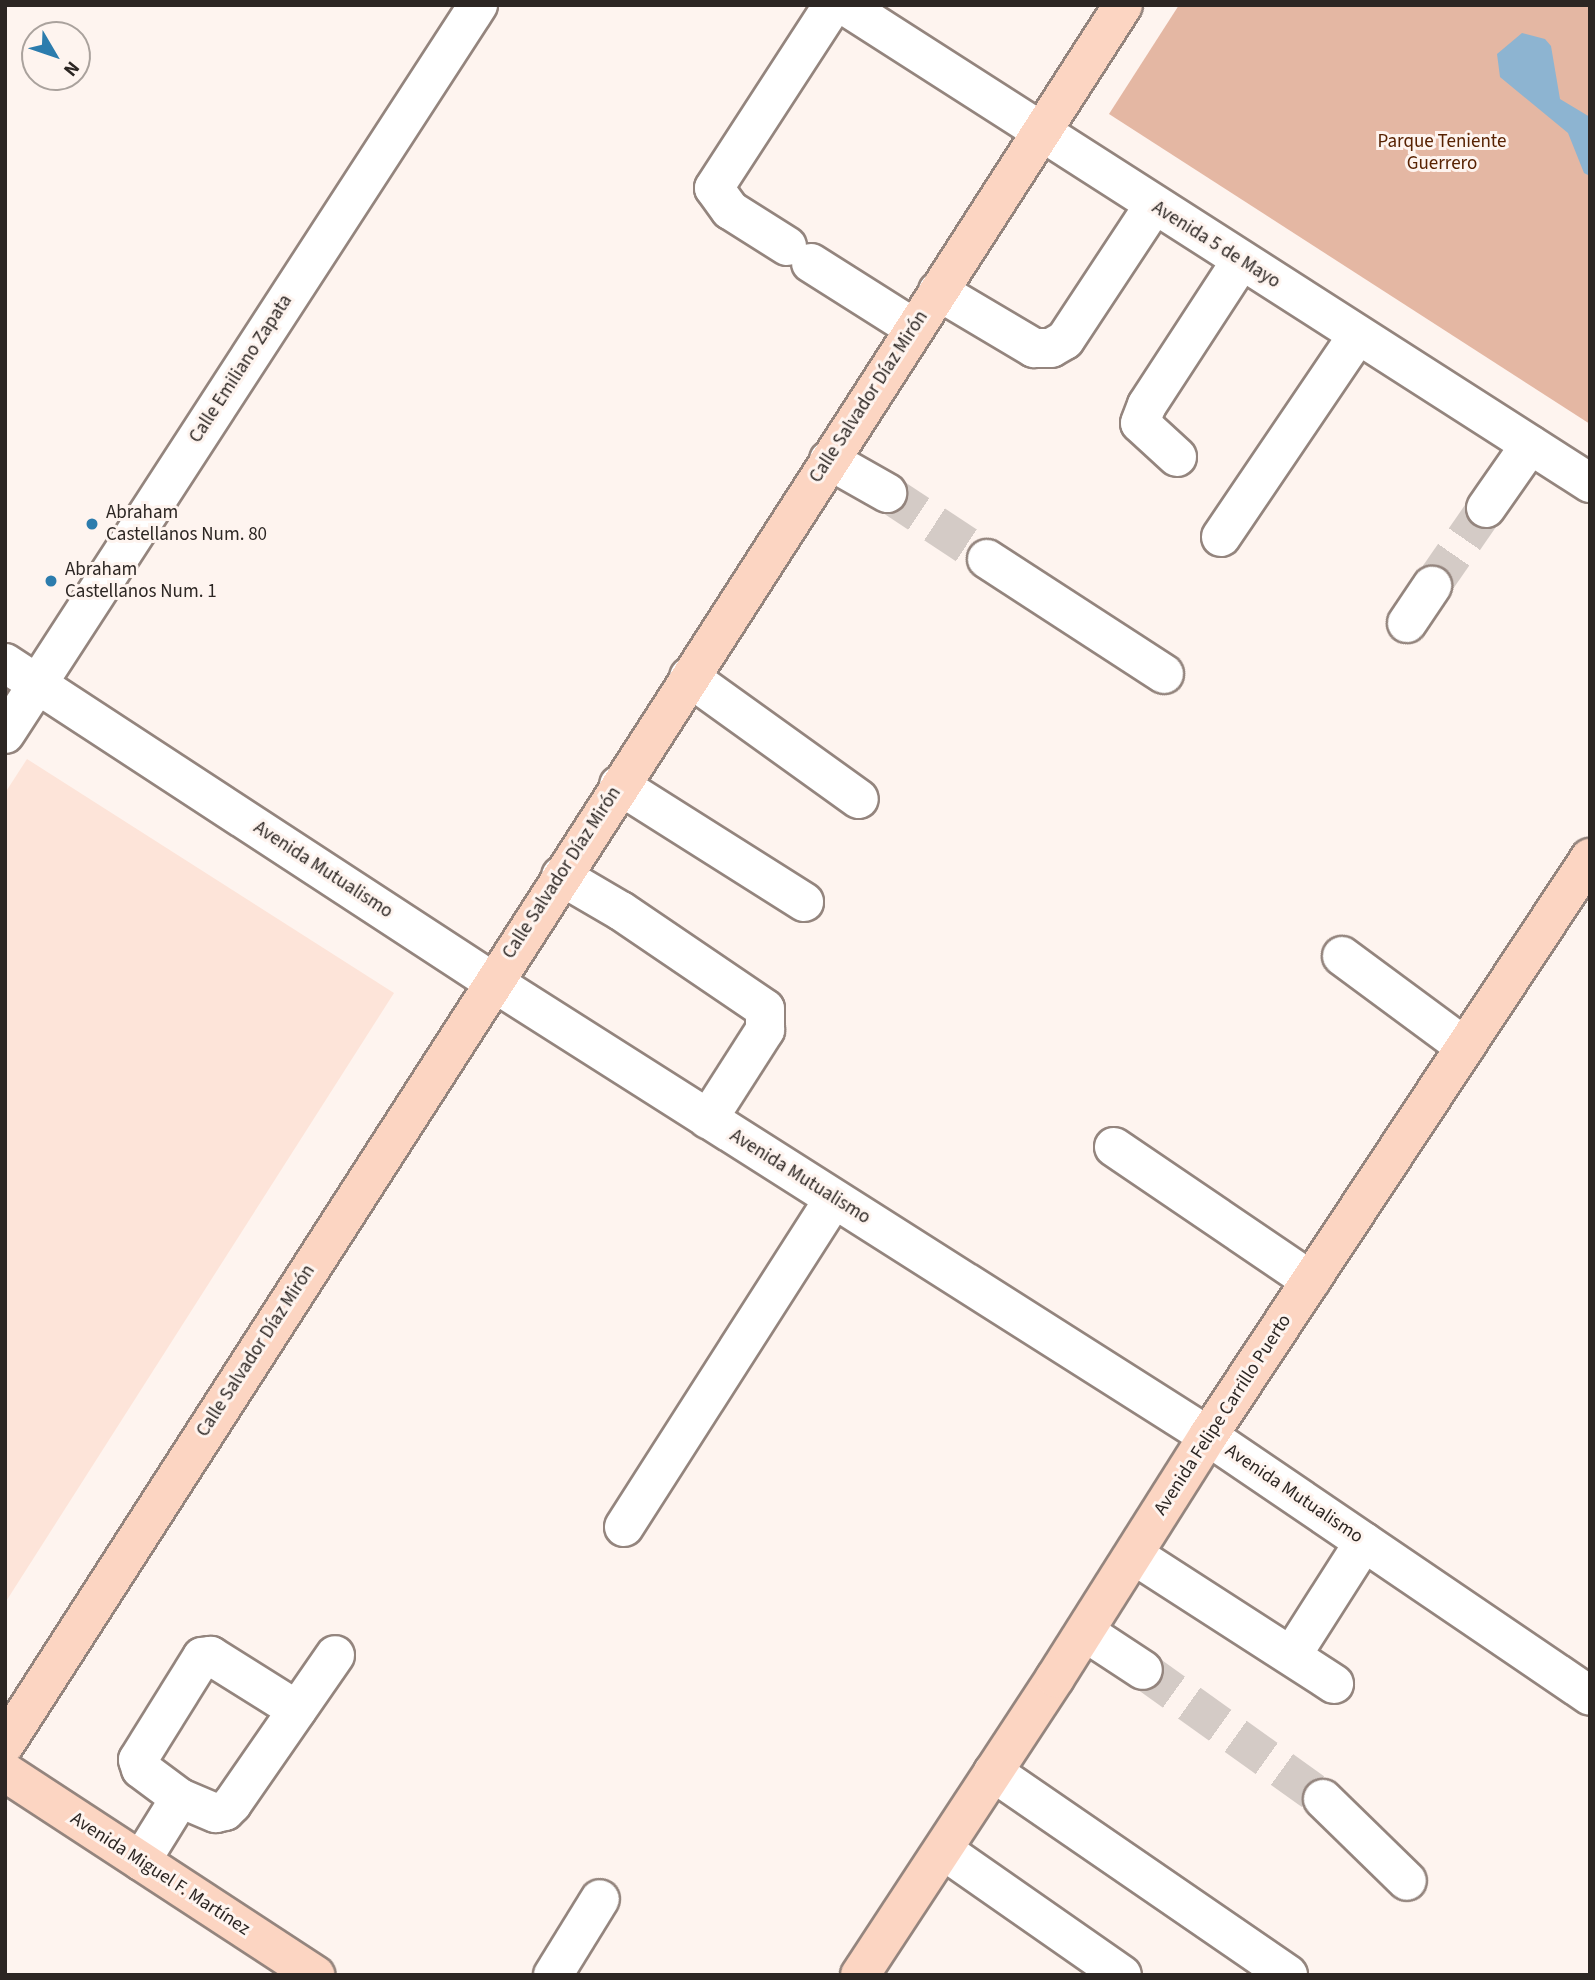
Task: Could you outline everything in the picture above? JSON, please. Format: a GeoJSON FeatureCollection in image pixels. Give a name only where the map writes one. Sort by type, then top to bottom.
{"type":"FeatureCollection","features":[{"type":"Feature","properties":{"kind":"main road","name":"Calle Salvador Díaz Mirón"},"geometry":{"type":"LineString","coordinates":[[5,1744],[619,785],[1123,5]]}},
{"type":"Feature","properties":{"kind":"main road","name":"Avenida Felipe Carrillo Puerto"},"geometry":{"type":"LineString","coordinates":[[860,1975],[1085,1632],[1208,1436],[1465,1047],[1584,881]]}},
{"type":"Feature","properties":{"kind":"main road","name":"Avenida Miguel F. Martínez"},"geometry":{"type":"LineString","coordinates":[[5,1772],[315,1975]]}},
{"type":"Feature","properties":{"kind":"street","name":"Calle Emiliano Zapata"},"geometry":{"type":"LineString","coordinates":[[5,734],[478,5]]}},
{"type":"Feature","properties":{"kind":"street"},"geometry":{"type":"LineString","coordinates":[[833,5],[714,188],[730,210],[914,328]]}},
{"type":"Feature","properties":{"kind":"street","name":"Avenida 5 de Mayo"},"geometry":{"type":"LineString","coordinates":[[844,5],[1590,483]]}},
{"type":"Feature","properties":{"kind":"street"},"geometry":{"type":"LineString","coordinates":[[938,291],[1034,348],[1051,348],[1065,340],[1154,205]]}},
{"type":"Feature","properties":{"kind":"street"},"geometry":{"type":"LineString","coordinates":[[1177,457],[1140,423],[1147,405],[1241,261]]}},
{"type":"Feature","properties":{"kind":"street"},"geometry":{"type":"LineString","coordinates":[[1221,537],[1359,335]]}},
{"type":"Feature","properties":{"kind":"street"},"geometry":{"type":"LineString","coordinates":[[1486,508],[1530,445]]}},
{"type":"Feature","properties":{"kind":"street"},"geometry":{"type":"LineString","coordinates":[[829,460],[887,493]]}},
{"type":"Feature","properties":{"kind":"street"},"geometry":{"type":"LineString","coordinates":[[987,559],[1164,674]]}},
{"type":"Feature","properties":{"kind":"street"},"geometry":{"type":"LineString","coordinates":[[1407,623],[1432,586]]}},
{"type":"Feature","properties":{"kind":"street","name":"Avenida Mutualismo"},"geometry":{"type":"LineString","coordinates":[[5,663],[493,982],[1208,1436],[1590,1696]]}},
{"type":"Feature","properties":{"kind":"street"},"geometry":{"type":"LineString","coordinates":[[689,677],[859,799]]}},
{"type":"Feature","properties":{"kind":"street"},"geometry":{"type":"LineString","coordinates":[[619,785],[804,902]]}},
{"type":"Feature","properties":{"kind":"street"},"geometry":{"type":"LineString","coordinates":[[561,876],[621,911],[765,1009],[765,1030],[708,1119]]}},
{"type":"Feature","properties":{"kind":"street"},"geometry":{"type":"LineString","coordinates":[[1342,956],[1465,1047]]}},
{"type":"Feature","properties":{"kind":"street"},"geometry":{"type":"LineString","coordinates":[[1114,1147],[1311,1281]]}},
{"type":"Feature","properties":{"kind":"street"},"geometry":{"type":"LineString","coordinates":[[624,1527],[834,1199]]}},
{"type":"Feature","properties":{"kind":"street"},"geometry":{"type":"LineString","coordinates":[[1292,1655],[1364,1542]]}},
{"type":"Feature","properties":{"kind":"street"},"geometry":{"type":"LineString","coordinates":[[1133,1555],[1335,1684]]}},
{"type":"Feature","properties":{"kind":"street"},"geometry":{"type":"LineString","coordinates":[[1085,1632],[1143,1670]]}},
{"type":"Feature","properties":{"kind":"street"},"geometry":{"type":"LineString","coordinates":[[297,1710],[211,1656],[202,1657],[138,1760],[141,1769],[180,1798],[216,1813],[225,1811],[297,1710],[335,1655]]}},
{"type":"Feature","properties":{"kind":"street"},"geometry":{"type":"LineString","coordinates":[[993,1772],[1288,1975]]}},
{"type":"Feature","properties":{"kind":"street"},"geometry":{"type":"LineString","coordinates":[[141,1861],[180,1798]]}},
{"type":"Feature","properties":{"kind":"street"},"geometry":{"type":"LineString","coordinates":[[1323,1799],[1407,1881]]}},
{"type":"Feature","properties":{"kind":"street"},"geometry":{"type":"LineString","coordinates":[[943,1850],[1122,1975]]}},
{"type":"Feature","properties":{"kind":"street"},"geometry":{"type":"LineString","coordinates":[[553,1975],[600,1899]]}},
{"type":"Feature","properties":{"kind":"shaded area"},"geometry":{"type":"Polygon","coordinates":[[[27,759],[394,993],[5,1603],[5,793],[27,759]]]}},
{"type":"Feature","properties":{"kind":"green space","name":"Parque Teniente Guerrero"},"geometry":{"type":"Polygon","coordinates":[[[1179,5],[1590,5],[1590,424],[1109,114],[1179,5]]]}},
{"type":"Feature","properties":{"kind":"water"},"geometry":{"type":"Polygon","coordinates":[[[1522,33],[1545,39],[1551,46],[1560,99],[1590,117],[1590,176],[1584,173],[1568,133],[1500,77],[1497,54],[1522,33]]]}},
{"type":"Feature","properties":{"kind":"tunnel"},"geometry":{"type":"LineString","coordinates":[[887,493],[987,559]]}},
{"type":"Feature","properties":{"kind":"tunnel"},"geometry":{"type":"LineString","coordinates":[[1432,586],[1486,508]]}},
{"type":"Feature","properties":{"kind":"tunnel"},"geometry":{"type":"LineString","coordinates":[[1143,1670],[1323,1799]]}},
{"type":"Feature","properties":{"kind":"place","name":"Abraham Castellanos Num. 80"},"geometry":{"type":"Point","coordinates":[92,524]}},
{"type":"Feature","properties":{"kind":"place","name":"Abraham Castellanos Num. 1"},"geometry":{"type":"Point","coordinates":[51,581]}}]}
